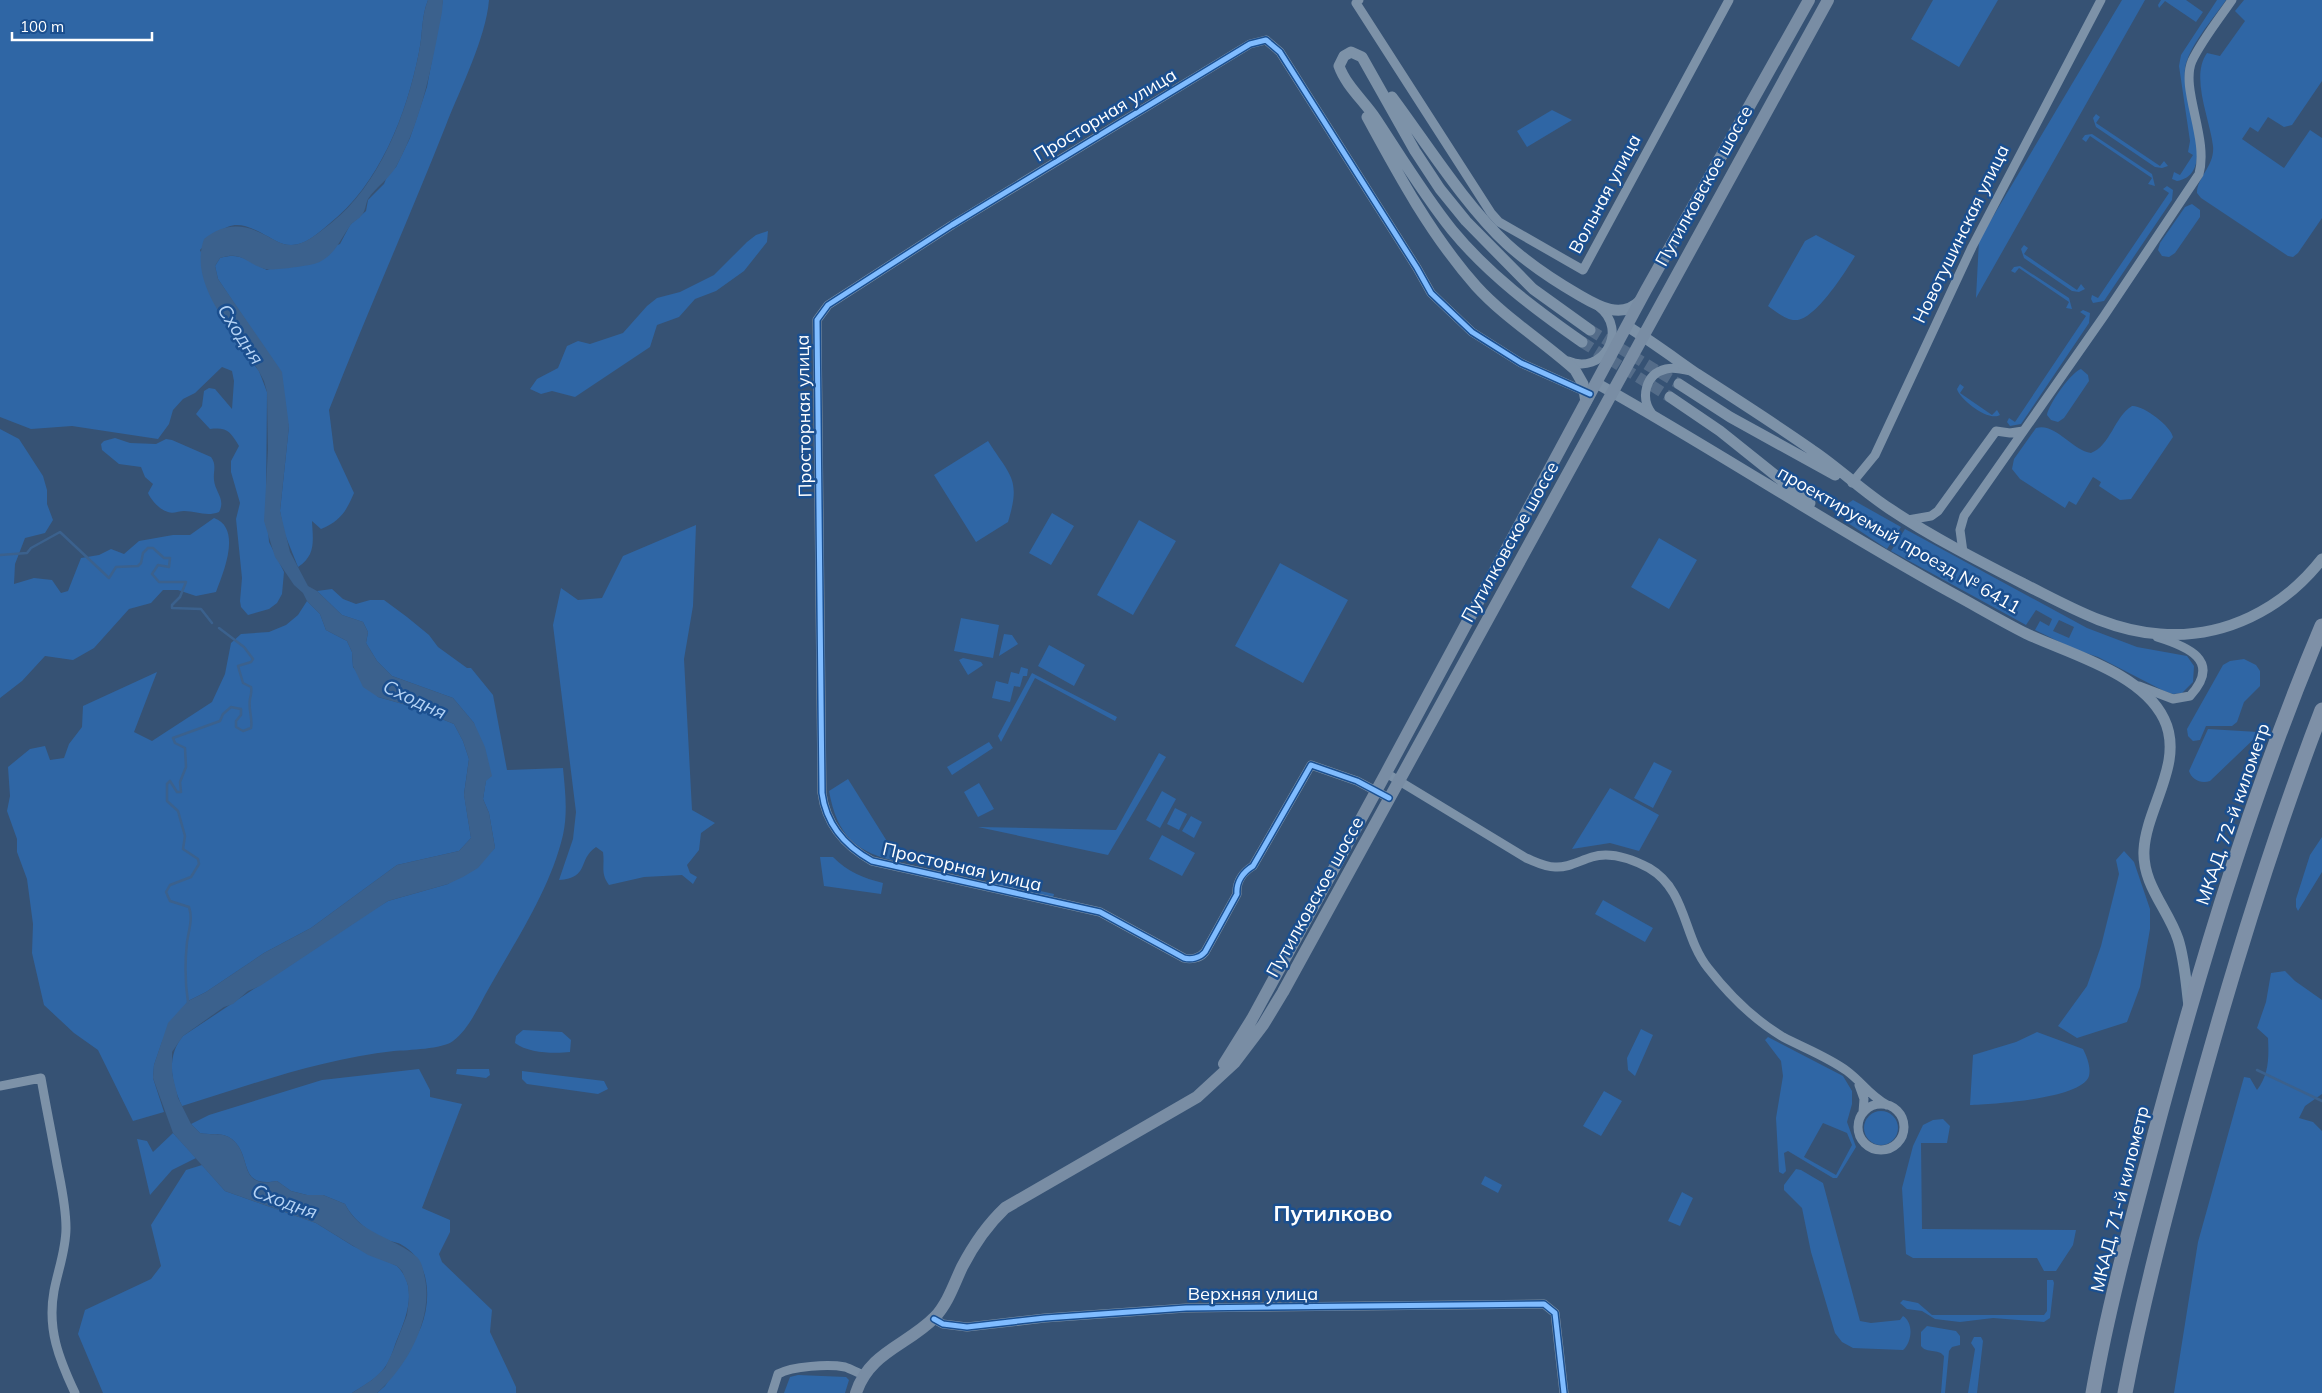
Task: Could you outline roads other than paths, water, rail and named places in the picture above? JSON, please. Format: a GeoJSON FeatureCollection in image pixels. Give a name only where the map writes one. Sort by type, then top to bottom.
{"type":"FeatureCollection","features":[{"type":"Feature","properties":{"kind":"highway","name":"МКАД, 72-й километр"},"geometry":{"type":"LineString","coordinates":[[2188,1012],[2264,774],[2322,626]]}},
{"type":"Feature","properties":{"kind":"highway"},"geometry":{"type":"LineString","coordinates":[[2125,1393],[2177,1173],[2217,1025],[2268,861],[2322,710]]}},
{"type":"Feature","properties":{"kind":"highway","name":"МКАД, 71-й километр"},"geometry":{"type":"LineString","coordinates":[[2093,1393],[2146,1166],[2188,1012]]}},
{"type":"Feature","properties":{"kind":"main road","name":"Путилковское шоссе"},"geometry":{"type":"LineString","coordinates":[[1207,1089],[1252,1019],[1386,773],[1587,396],[1809,0]]}},
{"type":"Feature","properties":{"kind":"main road","name":"Путилковское шоссе"},"geometry":{"type":"LineString","coordinates":[[856,1393],[864,1375],[882,1354],[934,1319],[948,1299],[974,1245],[990,1223],[1005,1208],[1031,1191],[1173,1112],[1207,1089],[1235,1062],[1263,1025],[1828,0]]}},
{"type":"Feature","properties":{"kind":"street","name":"Вольная улица"},"geometry":{"type":"LineString","coordinates":[[1360,0],[1356,3],[1491,213],[1500,222],[1583,270],[1729,0]]}},
{"type":"Feature","properties":{"kind":"street","name":"Новотушинская улица"},"geometry":{"type":"LineString","coordinates":[[1856,486],[1875,455],[1972,247],[2101,0]]}},
{"type":"Feature","properties":{"kind":"street"},"geometry":{"type":"LineString","coordinates":[[1964,552],[1960,530],[1964,516],[2104,316],[2199,174],[2202,152],[2189,74],[2192,61],[2232,0]]}},
{"type":"Feature","properties":{"kind":"street","name":"Просторная улица"},"geometry":{"type":"LineString","coordinates":[[1389,798],[1357,781],[1311,765],[1253,866],[1244,871],[1236,886],[1237,894],[1205,952],[1199,957],[1191,959],[1184,958],[1100,912],[872,861],[848,845],[832,823],[822,793],[817,320],[828,305],[952,226],[1250,44],[1266,40],[1280,52],[1431,293],[1472,332],[1520,363],[1587,396]]}},
{"type":"Feature","properties":{"kind":"street"},"geometry":{"type":"LineString","coordinates":[[1563,359],[1583,365],[1596,361],[1606,353],[1612,342],[1613,328],[1608,316],[1598,306],[1532,265],[1506,243],[1476,210],[1364,60],[1355,53],[1344,56],[1339,66],[1412,198],[1437,237],[1477,286],[1563,359],[1580,376],[1587,396]]}},
{"type":"Feature","properties":{"kind":"street"},"geometry":{"type":"LineString","coordinates":[[1364,60],[1415,150],[1440,189],[1466,221],[1495,253],[1534,290],[1590,330]]}},
{"type":"Feature","properties":{"kind":"street"},"geometry":{"type":"LineString","coordinates":[[1347,80],[1368,107],[1427,197],[1453,231],[1483,263],[1525,302],[1582,342]]}},
{"type":"Feature","properties":{"kind":"street"},"geometry":{"type":"LineString","coordinates":[[1598,306],[1622,311],[1635,307],[1640,301]]}},
{"type":"Feature","properties":{"kind":"street","name":"проектируемый проезд № 6411"},"geometry":{"type":"LineString","coordinates":[[1596,383],[1897,563],[2021,631],[2132,683],[2173,699],[2190,696],[2200,683],[2202,664],[2193,651],[2145,633],[2109,625],[2076,611],[1908,520],[1856,486],[1814,451],[1627,326]]}},
{"type":"Feature","properties":{"kind":"street","name":"проектируемый проезд № 6411"},"geometry":{"type":"LineString","coordinates":[[1654,417],[1648,409],[1645,392],[1652,377],[1668,368],[1695,372]]}},
{"type":"Feature","properties":{"kind":"street"},"geometry":{"type":"LineString","coordinates":[[1678,384],[1730,417],[1856,486]]}},
{"type":"Feature","properties":{"kind":"street"},"geometry":{"type":"LineString","coordinates":[[1670,397],[1720,431],[1842,530]]}},
{"type":"Feature","properties":{"kind":"street"},"geometry":{"type":"LineString","coordinates":[[1908,520],[1931,516],[1938,511],[1996,431],[2010,433],[2023,431]]}},
{"type":"Feature","properties":{"kind":"street","name":"проектируемый проезд № 6411"},"geometry":{"type":"LineString","coordinates":[[2145,633],[2192,634],[2248,619],[2266,610],[2292,592],[2322,559]]}},
{"type":"Feature","properties":{"kind":"street","name":"проектируемый проезд № 6411"},"geometry":{"type":"LineString","coordinates":[[2132,683],[2142,692],[2163,718],[2170,744],[2162,788],[2144,849],[2145,866],[2152,887],[2178,940],[2183,960],[2188,1012]]}},
{"type":"Feature","properties":{"kind":"street"},"geometry":{"type":"LineString","coordinates":[[1386,773],[1526,858],[1544,865],[1566,867],[1594,856],[1616,855],[1652,870],[1673,890],[1698,953],[1707,967],[1755,1019],[1846,1071],[1871,1096],[1895,1109],[1904,1124],[1898,1141],[1891,1147],[1875,1149],[1864,1142],[1858,1130],[1858,1121],[1864,1112],[1878,1104],[1887,1105]]}},
{"type":"Feature","properties":{"kind":"street"},"geometry":{"type":"LineString","coordinates":[[0,1086],[41,1078],[65,1206],[65,1244],[54,1291],[51,1315],[53,1335],[57,1353],[75,1393]]}},
{"type":"Feature","properties":{"kind":"street"},"geometry":{"type":"LineString","coordinates":[[1857,1081],[1864,1099],[1864,1112]]}},
{"type":"Feature","properties":{"kind":"street","name":"Верхняя улица"},"geometry":{"type":"LineString","coordinates":[[934,1319],[943,1324],[967,1327],[1045,1318],[1186,1308],[1544,1304],[1555,1314],[1564,1393]]}},
{"type":"Feature","properties":{"kind":"street"},"geometry":{"type":"LineString","coordinates":[[772,1393],[778,1374],[784,1370],[822,1366],[846,1368],[864,1375]]}},
{"type":"Feature","properties":{"kind":"water","name":"Сходня"},"geometry":{"type":"Polygon","coordinates":[[[428,0],[443,0],[426,90],[406,147],[394,169],[368,199],[363,214],[351,225],[327,258],[314,264],[265,269],[239,257],[228,256],[220,258],[215,266],[218,279],[282,372],[289,426],[280,511],[290,552],[308,586],[317,591],[342,615],[363,622],[368,632],[366,643],[377,661],[392,676],[453,698],[474,723],[485,747],[492,776],[486,781],[483,799],[489,813],[495,848],[478,868],[463,877],[448,884],[388,901],[260,986],[248,991],[233,1004],[224,1007],[183,1036],[172,1052],[172,1073],[178,1098],[191,1124],[200,1133],[222,1135],[234,1141],[243,1156],[251,1176],[256,1181],[277,1181],[291,1191],[307,1195],[323,1195],[345,1204],[351,1214],[368,1229],[408,1250],[420,1260],[426,1290],[426,1307],[416,1339],[408,1355],[399,1369],[377,1393],[352,1393],[372,1380],[385,1368],[393,1351],[407,1315],[409,1299],[408,1285],[402,1271],[397,1266],[368,1255],[316,1223],[225,1191],[173,1133],[153,1078],[154,1065],[168,1023],[188,1001],[206,992],[264,953],[311,928],[397,865],[459,851],[471,838],[464,795],[469,759],[463,741],[454,724],[410,706],[378,697],[363,687],[353,666],[352,652],[347,641],[326,630],[320,614],[294,585],[275,557],[264,521],[268,450],[267,392],[264,381],[255,365],[210,295],[203,277],[201,258],[204,239],[219,230],[242,227],[259,232],[281,243],[288,245],[297,244],[317,234],[348,208],[377,169],[399,123],[414,75],[424,13],[428,0]]]}},
{"type":"Feature","properties":{"kind":"waterway"},"geometry":{"type":"LineString","coordinates":[[0,555],[27,553],[31,548],[60,532],[109,578],[116,567],[138,566],[141,563],[143,553],[148,548],[153,548],[164,558],[170,558],[169,567],[158,565],[152,574],[159,582],[186,582],[180,597],[172,605],[172,608],[201,609],[212,623]]}},
{"type":"Feature","properties":{"kind":"waterway"},"geometry":{"type":"LineString","coordinates":[[188,1002],[186,964],[191,920],[190,911],[189,907],[170,901],[166,892],[170,885],[191,877],[199,864],[198,859],[183,849],[185,836],[178,811],[167,801],[167,784],[170,781],[177,792],[181,792],[180,782],[186,767],[185,748],[175,743],[173,738],[220,721],[223,714],[231,707],[241,709],[241,715],[236,721],[236,727],[243,731],[251,728],[251,687],[243,683],[238,666],[251,662],[253,659],[244,647],[219,628]]}},
{"type":"Feature","properties":{"kind":"waterway"},"geometry":{"type":"LineString","coordinates":[[2257,1070],[2322,1101]]}},
{"type":"Feature","properties":{"kind":"tunnel"},"geometry":{"type":"LineString","coordinates":[[1590,330],[1679,384]]}},
{"type":"Feature","properties":{"kind":"tunnel"},"geometry":{"type":"LineString","coordinates":[[1582,342],[1670,397]]}},
{"type":"Feature","properties":{"kind":"district","name":"Путилково"},"geometry":{"type":"Point","coordinates":[1333,1213]}}]}
